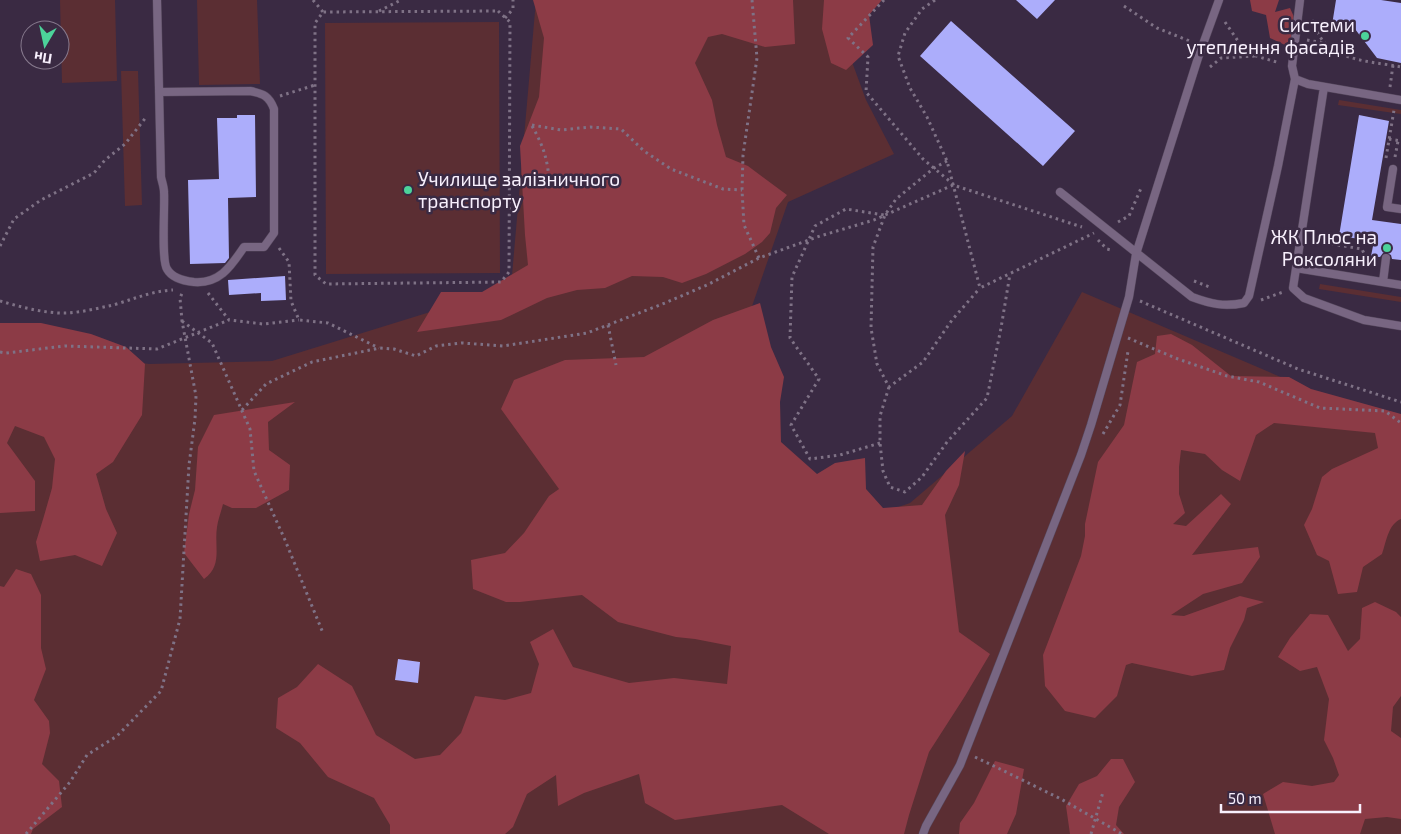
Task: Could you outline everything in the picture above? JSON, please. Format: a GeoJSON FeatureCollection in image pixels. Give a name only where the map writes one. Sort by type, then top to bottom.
{"type":"FeatureCollection","features":[{"type":"Feature","properties":{"kind":"lane"},"geometry":{"type":"LineString","coordinates":[[158,0],[159,96],[161,177],[164,190],[166,268],[173,276],[187,281],[204,282],[220,276],[232,265],[244,247],[264,246],[274,233],[274,109],[270,100],[261,94],[250,91],[159,96]]}},
{"type":"Feature","properties":{"kind":"lane"},"geometry":{"type":"LineString","coordinates":[[923,834],[965,753],[1091,426],[1129,297],[1136,253],[1190,82],[1219,0]]}},
{"type":"Feature","properties":{"kind":"lane"},"geometry":{"type":"LineString","coordinates":[[1060,192],[1192,297],[1210,303],[1230,306],[1244,303],[1249,296],[1276,176],[1295,79],[1292,66],[1300,0]]}},
{"type":"Feature","properties":{"kind":"lane"},"geometry":{"type":"LineString","coordinates":[[1295,79],[1308,84],[1401,100]]}},
{"type":"Feature","properties":{"kind":"lane"},"geometry":{"type":"LineString","coordinates":[[1324,87],[1293,288],[1304,298],[1364,320],[1401,326]]}},
{"type":"Feature","properties":{"kind":"lane"},"geometry":{"type":"LineString","coordinates":[[1393,169],[1387,207],[1401,209]]}},
{"type":"Feature","properties":{"kind":"lane"},"geometry":{"type":"LineString","coordinates":[[1383,282],[1386,258]]}},
{"type":"Feature","properties":{"kind":"lane"},"geometry":{"type":"LineString","coordinates":[[1296,268],[1401,285]]}},
{"type":"Feature","properties":{"kind":"path"},"geometry":{"type":"LineString","coordinates":[[313,0],[323,12]]}},
{"type":"Feature","properties":{"kind":"path"},"geometry":{"type":"LineString","coordinates":[[377,12],[401,0]]}},
{"type":"Feature","properties":{"kind":"path"},"geometry":{"type":"LineString","coordinates":[[505,18],[513,9],[514,0]]}},
{"type":"Feature","properties":{"kind":"path"},"geometry":{"type":"LineString","coordinates":[[752,0],[757,58],[743,154],[742,190],[744,225],[759,258]]}},
{"type":"Feature","properties":{"kind":"path"},"geometry":{"type":"LineString","coordinates":[[884,0],[848,38],[868,57],[866,92],[923,159],[953,185],[1089,229],[1107,249],[1136,253]]}},
{"type":"Feature","properties":{"kind":"path"},"geometry":{"type":"LineString","coordinates":[[935,0],[922,9],[905,33],[898,56],[910,88],[927,117],[947,161],[980,288]]}},
{"type":"Feature","properties":{"kind":"path"},"geometry":{"type":"LineString","coordinates":[[1124,6],[1157,28],[1202,46]]}},
{"type":"Feature","properties":{"kind":"path"},"geometry":{"type":"LineString","coordinates":[[1216,10],[1238,41],[1256,56]]}},
{"type":"Feature","properties":{"kind":"path"},"geometry":{"type":"LineString","coordinates":[[498,11],[510,22],[510,272],[501,282],[326,284],[315,275],[315,23],[323,12],[498,11]]}},
{"type":"Feature","properties":{"kind":"path"},"geometry":{"type":"LineString","coordinates":[[1312,20],[1325,44]]}},
{"type":"Feature","properties":{"kind":"path"},"geometry":{"type":"LineString","coordinates":[[1306,40],[1325,44],[1360,60],[1401,67]]}},
{"type":"Feature","properties":{"kind":"path"},"geometry":{"type":"LineString","coordinates":[[1190,82],[1221,58],[1256,56],[1292,66]]}},
{"type":"Feature","properties":{"kind":"path"},"geometry":{"type":"LineString","coordinates":[[1388,98],[1393,65]]}},
{"type":"Feature","properties":{"kind":"path"},"geometry":{"type":"LineString","coordinates":[[270,100],[315,85]]}},
{"type":"Feature","properties":{"kind":"path"},"geometry":{"type":"LineString","coordinates":[[0,246],[14,219],[41,200],[94,173],[105,160],[125,144],[159,96]]}},
{"type":"Feature","properties":{"kind":"path"},"geometry":{"type":"LineString","coordinates":[[1394,107],[1389,139],[1401,141]]}},
{"type":"Feature","properties":{"kind":"path"},"geometry":{"type":"LineString","coordinates":[[550,185],[547,159],[542,143],[532,126],[561,130],[590,127],[621,129],[644,151],[671,169],[723,189],[742,190]]}},
{"type":"Feature","properties":{"kind":"path"},"geometry":{"type":"LineString","coordinates":[[889,387],[877,364],[871,328],[873,247],[885,215],[896,199],[934,168],[947,161]]}},
{"type":"Feature","properties":{"kind":"path"},"geometry":{"type":"LineString","coordinates":[[1010,274],[1002,328],[987,398],[947,442],[922,477],[905,492],[890,487],[883,470],[880,443],[880,416],[889,387],[923,362],[952,320],[980,288],[1129,216],[1145,180]]}},
{"type":"Feature","properties":{"kind":"path"},"geometry":{"type":"LineString","coordinates":[[242,410],[266,384],[312,362],[380,348],[394,349],[416,356],[436,346],[462,343],[502,346],[587,333],[665,303],[759,258],[820,236],[874,220],[953,185]]}},
{"type":"Feature","properties":{"kind":"path"},"geometry":{"type":"LineString","coordinates":[[880,443],[840,455],[810,459],[791,425],[819,379],[790,338],[792,277],[815,226],[846,209],[885,215]]}},
{"type":"Feature","properties":{"kind":"path"},"geometry":{"type":"LineString","coordinates":[[1314,232],[1312,241],[1362,249],[1371,271],[1384,273]]}},
{"type":"Feature","properties":{"kind":"path"},"geometry":{"type":"LineString","coordinates":[[271,238],[289,262],[290,300],[299,320]]}},
{"type":"Feature","properties":{"kind":"path"},"geometry":{"type":"LineString","coordinates":[[1186,277],[1219,292]]}},
{"type":"Feature","properties":{"kind":"path"},"geometry":{"type":"LineString","coordinates":[[204,282],[209,295],[229,320]]}},
{"type":"Feature","properties":{"kind":"path"},"geometry":{"type":"LineString","coordinates":[[1246,300],[1259,301],[1293,288]]}},
{"type":"Feature","properties":{"kind":"path"},"geometry":{"type":"LineString","coordinates":[[0,301],[46,311],[67,313],[113,305],[161,290],[184,290],[180,298],[182,321],[196,396],[189,465],[180,619],[161,691],[117,736],[87,755],[70,782],[26,834]]}},
{"type":"Feature","properties":{"kind":"path"},"geometry":{"type":"LineString","coordinates":[[1129,297],[1298,369],[1401,402]]}},
{"type":"Feature","properties":{"kind":"path"},"geometry":{"type":"LineString","coordinates":[[0,352],[6,353],[65,346],[157,349],[229,320],[262,324],[299,320],[328,322],[380,348]]}},
{"type":"Feature","properties":{"kind":"path"},"geometry":{"type":"LineString","coordinates":[[182,321],[212,343],[250,429],[254,471],[323,633]]}},
{"type":"Feature","properties":{"kind":"path"},"geometry":{"type":"LineString","coordinates":[[608,325],[616,365]]}},
{"type":"Feature","properties":{"kind":"path"},"geometry":{"type":"LineString","coordinates":[[1117,334],[1178,359],[1227,376],[1259,382],[1320,408],[1384,411],[1401,423]]}},
{"type":"Feature","properties":{"kind":"path"},"geometry":{"type":"LineString","coordinates":[[965,753],[1052,794],[1122,834]]}},
{"type":"Feature","properties":{"kind":"path"},"geometry":{"type":"LineString","coordinates":[[1091,834],[1103,792]]}},
{"type":"Feature","properties":{"kind":"shaded area"},"geometry":{"type":"Polygon","coordinates":[[[60,0],[115,0],[117,81],[62,83],[62,70],[70,70],[70,20],[60,20],[60,0]]]}},
{"type":"Feature","properties":{"kind":"shaded area"},"geometry":{"type":"Polygon","coordinates":[[[197,0],[257,0],[260,84],[199,85],[197,0]]]}},
{"type":"Feature","properties":{"kind":"shaded area"},"geometry":{"type":"Polygon","coordinates":[[[533,0],[793,0],[795,44],[765,47],[722,34],[708,37],[695,63],[712,100],[726,157],[748,166],[787,195],[776,208],[770,233],[762,242],[745,254],[706,274],[682,283],[663,277],[632,276],[605,288],[577,290],[547,298],[501,320],[417,332],[441,292],[482,292],[528,265],[520,146],[539,97],[544,38],[533,0]]]}},
{"type":"Feature","properties":{"kind":"shaded area"},"geometry":{"type":"Polygon","coordinates":[[[536,0],[869,0],[841,32],[866,100],[894,154],[788,202],[750,312],[780,454],[875,515],[910,503],[1012,416],[1082,292],[1311,390],[1401,421],[1401,834],[0,834],[0,342],[149,364],[272,361],[511,287],[536,0]]]}},
{"type":"Feature","properties":{"kind":"shaded area"},"geometry":{"type":"Polygon","coordinates":[[[824,0],[882,0],[869,15],[873,45],[846,70],[831,63],[822,29],[824,0]]]}},
{"type":"Feature","properties":{"kind":"shaded area"},"geometry":{"type":"Polygon","coordinates":[[[1250,0],[1279,0],[1275,12],[1290,8],[1294,17],[1293,37],[1285,45],[1270,38],[1266,15],[1252,11],[1250,0]]]}},
{"type":"Feature","properties":{"kind":"shaded area"},"geometry":{"type":"Polygon","coordinates":[[[499,22],[500,273],[326,274],[325,23],[499,22]]]}},
{"type":"Feature","properties":{"kind":"shaded area"},"geometry":{"type":"Polygon","coordinates":[[[121,71],[138,71],[142,205],[125,206],[121,71]]]}},
{"type":"Feature","properties":{"kind":"shaded area"},"geometry":{"type":"Polygon","coordinates":[[[1339,100],[1401,110],[1401,114],[1338,105],[1339,100]]]}},
{"type":"Feature","properties":{"kind":"shaded area"},"geometry":{"type":"Polygon","coordinates":[[[1320,284],[1401,297],[1401,302],[1319,289],[1320,284]]]}},
{"type":"Feature","properties":{"kind":"shaded area"},"geometry":{"type":"Polygon","coordinates":[[[760,303],[771,347],[784,377],[780,402],[781,442],[817,474],[835,463],[865,458],[866,489],[883,508],[922,505],[946,471],[965,451],[959,485],[945,515],[959,632],[990,654],[929,752],[904,834],[829,834],[782,805],[675,820],[645,803],[639,774],[584,793],[558,806],[556,775],[527,794],[513,827],[505,834],[390,834],[390,825],[374,798],[328,777],[300,743],[276,728],[278,698],[297,687],[318,664],[352,686],[376,735],[415,759],[440,755],[461,733],[475,696],[505,700],[531,693],[539,664],[530,642],[553,629],[573,667],[629,683],[674,678],[727,684],[731,646],[676,637],[618,622],[582,595],[506,602],[473,589],[471,560],[505,553],[524,533],[549,496],[559,489],[501,409],[514,380],[565,360],[644,357],[713,320],[760,303]]]}},
{"type":"Feature","properties":{"kind":"shaded area"},"geometry":{"type":"Polygon","coordinates":[[[0,323],[41,323],[91,334],[126,347],[145,364],[142,415],[113,462],[96,474],[106,509],[117,533],[102,566],[75,555],[40,561],[36,542],[52,488],[55,459],[44,437],[15,426],[7,443],[35,481],[35,511],[0,513],[0,323]]]}},
{"type":"Feature","properties":{"kind":"shaded area"},"geometry":{"type":"Polygon","coordinates":[[[1171,334],[1192,345],[1231,376],[1289,377],[1311,389],[1401,414],[1401,519],[1390,529],[1382,554],[1363,567],[1357,592],[1338,594],[1329,561],[1317,555],[1304,525],[1312,509],[1322,477],[1332,469],[1378,448],[1375,433],[1274,423],[1256,435],[1240,481],[1222,470],[1205,454],[1181,450],[1179,494],[1185,513],[1173,524],[1186,526],[1221,494],[1231,504],[1192,555],[1258,547],[1260,557],[1242,583],[1203,594],[1171,615],[1184,616],[1240,596],[1264,602],[1247,608],[1244,620],[1230,648],[1224,670],[1192,676],[1132,663],[1126,665],[1117,696],[1095,718],[1065,711],[1045,686],[1043,655],[1081,556],[1085,524],[1098,462],[1124,425],[1137,362],[1155,354],[1157,336],[1171,334]]]}},
{"type":"Feature","properties":{"kind":"shaded area"},"geometry":{"type":"Polygon","coordinates":[[[295,402],[268,422],[269,450],[290,465],[289,490],[256,508],[232,508],[223,504],[216,534],[216,562],[210,574],[204,579],[184,553],[189,514],[195,490],[198,447],[214,415],[295,402]]]}},
{"type":"Feature","properties":{"kind":"shaded area"},"geometry":{"type":"Polygon","coordinates":[[[16,569],[31,574],[41,595],[41,648],[46,669],[34,700],[49,721],[50,733],[42,764],[59,781],[62,807],[33,829],[31,834],[0,834],[0,586],[4,587],[16,569]]]}},
{"type":"Feature","properties":{"kind":"shaded area"},"geometry":{"type":"Polygon","coordinates":[[[1375,602],[1396,612],[1401,617],[1401,696],[1393,707],[1391,731],[1401,738],[1401,819],[1387,817],[1365,819],[1360,834],[1275,834],[1263,794],[1283,782],[1312,786],[1334,782],[1339,775],[1324,740],[1329,699],[1317,667],[1300,671],[1278,657],[1290,638],[1310,614],[1328,615],[1348,651],[1360,639],[1362,608],[1375,602]]]}},
{"type":"Feature","properties":{"kind":"shaded area"},"geometry":{"type":"Polygon","coordinates":[[[1111,759],[1123,759],[1135,782],[1119,807],[1116,825],[1124,834],[1070,834],[1066,806],[1079,784],[1097,776],[1111,759]]]}},
{"type":"Feature","properties":{"kind":"shaded area"},"geometry":{"type":"Polygon","coordinates":[[[995,761],[1024,769],[1016,814],[1007,834],[959,834],[960,823],[974,803],[995,761]]]}},
{"type":"Feature","properties":{"kind":"building"},"geometry":{"type":"Polygon","coordinates":[[[1016,0],[1055,0],[1037,19],[1016,0]]]}},
{"type":"Feature","properties":{"kind":"building"},"geometry":{"type":"Polygon","coordinates":[[[1336,0],[1381,0],[1401,3],[1401,63],[1377,58],[1355,29],[1332,25],[1336,0]]]}},
{"type":"Feature","properties":{"kind":"building"},"geometry":{"type":"Polygon","coordinates":[[[951,21],[1075,131],[1043,166],[920,56],[951,21]]]}},
{"type":"Feature","properties":{"kind":"building"},"geometry":{"type":"Polygon","coordinates":[[[237,115],[255,115],[256,197],[228,198],[229,258],[225,263],[190,264],[188,180],[219,179],[217,118],[237,118],[237,115]]]}},
{"type":"Feature","properties":{"kind":"building"},"geometry":{"type":"Polygon","coordinates":[[[1359,115],[1389,121],[1372,220],[1401,224],[1401,260],[1392,259],[1391,255],[1387,253],[1383,253],[1380,257],[1371,256],[1374,241],[1339,236],[1359,115]]]}},
{"type":"Feature","properties":{"kind":"building"},"geometry":{"type":"Polygon","coordinates":[[[285,276],[286,300],[261,301],[261,293],[229,295],[228,280],[285,276]]]}},
{"type":"Feature","properties":{"kind":"building"},"geometry":{"type":"Polygon","coordinates":[[[398,659],[420,662],[418,683],[395,680],[398,659]]]}},
{"type":"Feature","properties":{"kind":"place","name":"Системи утеплення фасадів"},"geometry":{"type":"Point","coordinates":[1365,36]}},
{"type":"Feature","properties":{"kind":"place","name":"Училище залізничного транспорту"},"geometry":{"type":"Point","coordinates":[408,190]}},
{"type":"Feature","properties":{"kind":"place","name":"ЖК Плюс на Роксоляни"},"geometry":{"type":"Point","coordinates":[1387,248]}}]}
